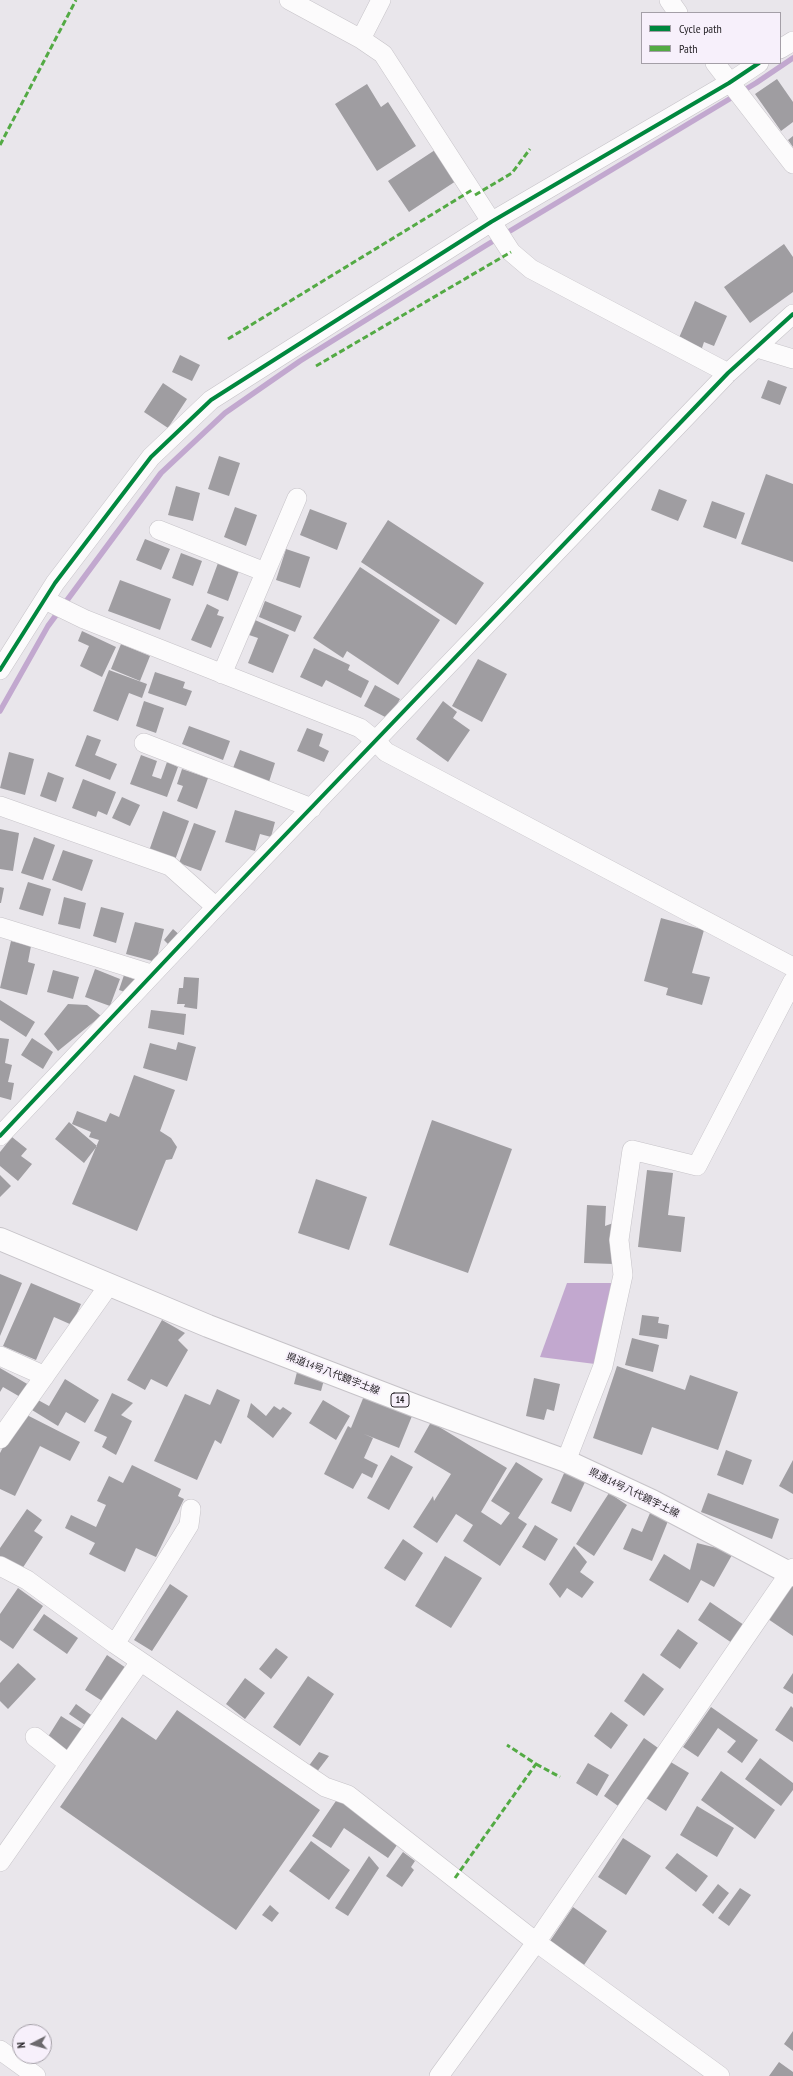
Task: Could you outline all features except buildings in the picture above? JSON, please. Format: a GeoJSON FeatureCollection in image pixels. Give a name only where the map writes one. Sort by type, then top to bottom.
{"type":"FeatureCollection","features":[{"type":"Feature","properties":{"kind":"main road","name":"県道14号八代鏡宇土線"},"geometry":{"type":"LineString","coordinates":[[0,1239],[215,1329],[416,1406],[566,1461],[652,1501],[792,1572]]}},
{"type":"Feature","properties":{"kind":"street"},"geometry":{"type":"LineString","coordinates":[[289,0],[361,39],[383,54],[509,248],[531,269],[728,373]]}},
{"type":"Feature","properties":{"kind":"street"},"geometry":{"type":"LineString","coordinates":[[361,39],[381,0]]}},
{"type":"Feature","properties":{"kind":"street"},"geometry":{"type":"LineString","coordinates":[[669,0],[677,12]]}},
{"type":"Feature","properties":{"kind":"street"},"geometry":{"type":"LineString","coordinates":[[781,48],[793,41]]}},
{"type":"Feature","properties":{"kind":"street"},"geometry":{"type":"LineString","coordinates":[[716,64],[793,164]]}},
{"type":"Feature","properties":{"kind":"street"},"geometry":{"type":"LineString","coordinates":[[0,670],[52,604],[55,583],[151,457],[211,400],[730,84],[758,64]]}},
{"type":"Feature","properties":{"kind":"street"},"geometry":{"type":"LineString","coordinates":[[0,1136],[151,974],[728,373],[793,314]]}},
{"type":"Feature","properties":{"kind":"street"},"geometry":{"type":"LineString","coordinates":[[757,348],[793,359]]}},
{"type":"Feature","properties":{"kind":"street"},"geometry":{"type":"LineString","coordinates":[[222,674],[297,498]]}},
{"type":"Feature","properties":{"kind":"street"},"geometry":{"type":"LineString","coordinates":[[159,530],[265,572]]}},
{"type":"Feature","properties":{"kind":"street"},"geometry":{"type":"LineString","coordinates":[[52,604],[81,618],[360,728],[375,740],[386,752],[793,967]]}},
{"type":"Feature","properties":{"kind":"street"},"geometry":{"type":"LineString","coordinates":[[144,743],[312,808]]}},
{"type":"Feature","properties":{"kind":"street"},"geometry":{"type":"LineString","coordinates":[[0,806],[170,866],[216,907]]}},
{"type":"Feature","properties":{"kind":"street"},"geometry":{"type":"LineString","coordinates":[[0,927],[151,974]]}},
{"type":"Feature","properties":{"kind":"street"},"geometry":{"type":"LineString","coordinates":[[566,1461],[603,1366],[623,1275],[619,1240],[632,1150],[697,1166],[793,981]]}},
{"type":"Feature","properties":{"kind":"street"},"geometry":{"type":"LineString","coordinates":[[0,1439],[109,1285]]}},
{"type":"Feature","properties":{"kind":"street"},"geometry":{"type":"LineString","coordinates":[[0,1356],[45,1376]]}},
{"type":"Feature","properties":{"kind":"street"},"geometry":{"type":"LineString","coordinates":[[115,1644],[189,1525],[192,1509]]}},
{"type":"Feature","properties":{"kind":"street"},"geometry":{"type":"LineString","coordinates":[[0,1566],[28,1580],[140,1662],[325,1788],[348,1795],[536,1942],[720,2076]]}},
{"type":"Feature","properties":{"kind":"street"},"geometry":{"type":"LineString","coordinates":[[439,2076],[536,1942],[792,1572]]}},
{"type":"Feature","properties":{"kind":"street"},"geometry":{"type":"LineString","coordinates":[[0,1862],[140,1662]]}},
{"type":"Feature","properties":{"kind":"street"},"geometry":{"type":"LineString","coordinates":[[35,1737],[69,1764]]}},
{"type":"Feature","properties":{"kind":"street"},"geometry":{"type":"LineString","coordinates":[[0,2050],[36,2076]]}},
{"type":"Feature","properties":{"kind":"shaded area"},"geometry":{"type":"Polygon","coordinates":[[[567,1283],[612,1283],[595,1364],[540,1357],[567,1283]]]}},
{"type":"Feature","properties":{"kind":"waterway"},"geometry":{"type":"LineString","coordinates":[[0,711],[48,626],[161,473],[225,413],[300,361],[485,246],[756,83],[793,58]]}},
{"type":"Feature","properties":{"kind":"marked path"},"geometry":{"type":"LineString","coordinates":[[0,145],[76,0]]}},
{"type":"Feature","properties":{"kind":"marked path"},"geometry":{"type":"LineString","coordinates":[[475,195],[512,173],[530,149]]}},
{"type":"Feature","properties":{"kind":"marked path"},"geometry":{"type":"LineString","coordinates":[[228,339],[472,190]]}},
{"type":"Feature","properties":{"kind":"marked path"},"geometry":{"type":"LineString","coordinates":[[316,366],[511,252]]}},
{"type":"Feature","properties":{"kind":"marked path"},"geometry":{"type":"LineString","coordinates":[[455,1878],[536,1764],[507,1745]]}},
{"type":"Feature","properties":{"kind":"marked path"},"geometry":{"type":"LineString","coordinates":[[536,1764],[560,1777]]}},
{"type":"Feature","properties":{"kind":"cycle path"},"geometry":{"type":"LineString","coordinates":[[0,670],[55,583],[151,457],[211,400],[491,222],[729,83],[758,64]]}},
{"type":"Feature","properties":{"kind":"cycle path"},"geometry":{"type":"LineString","coordinates":[[0,1136],[216,907],[728,373],[793,314]]}}]}
